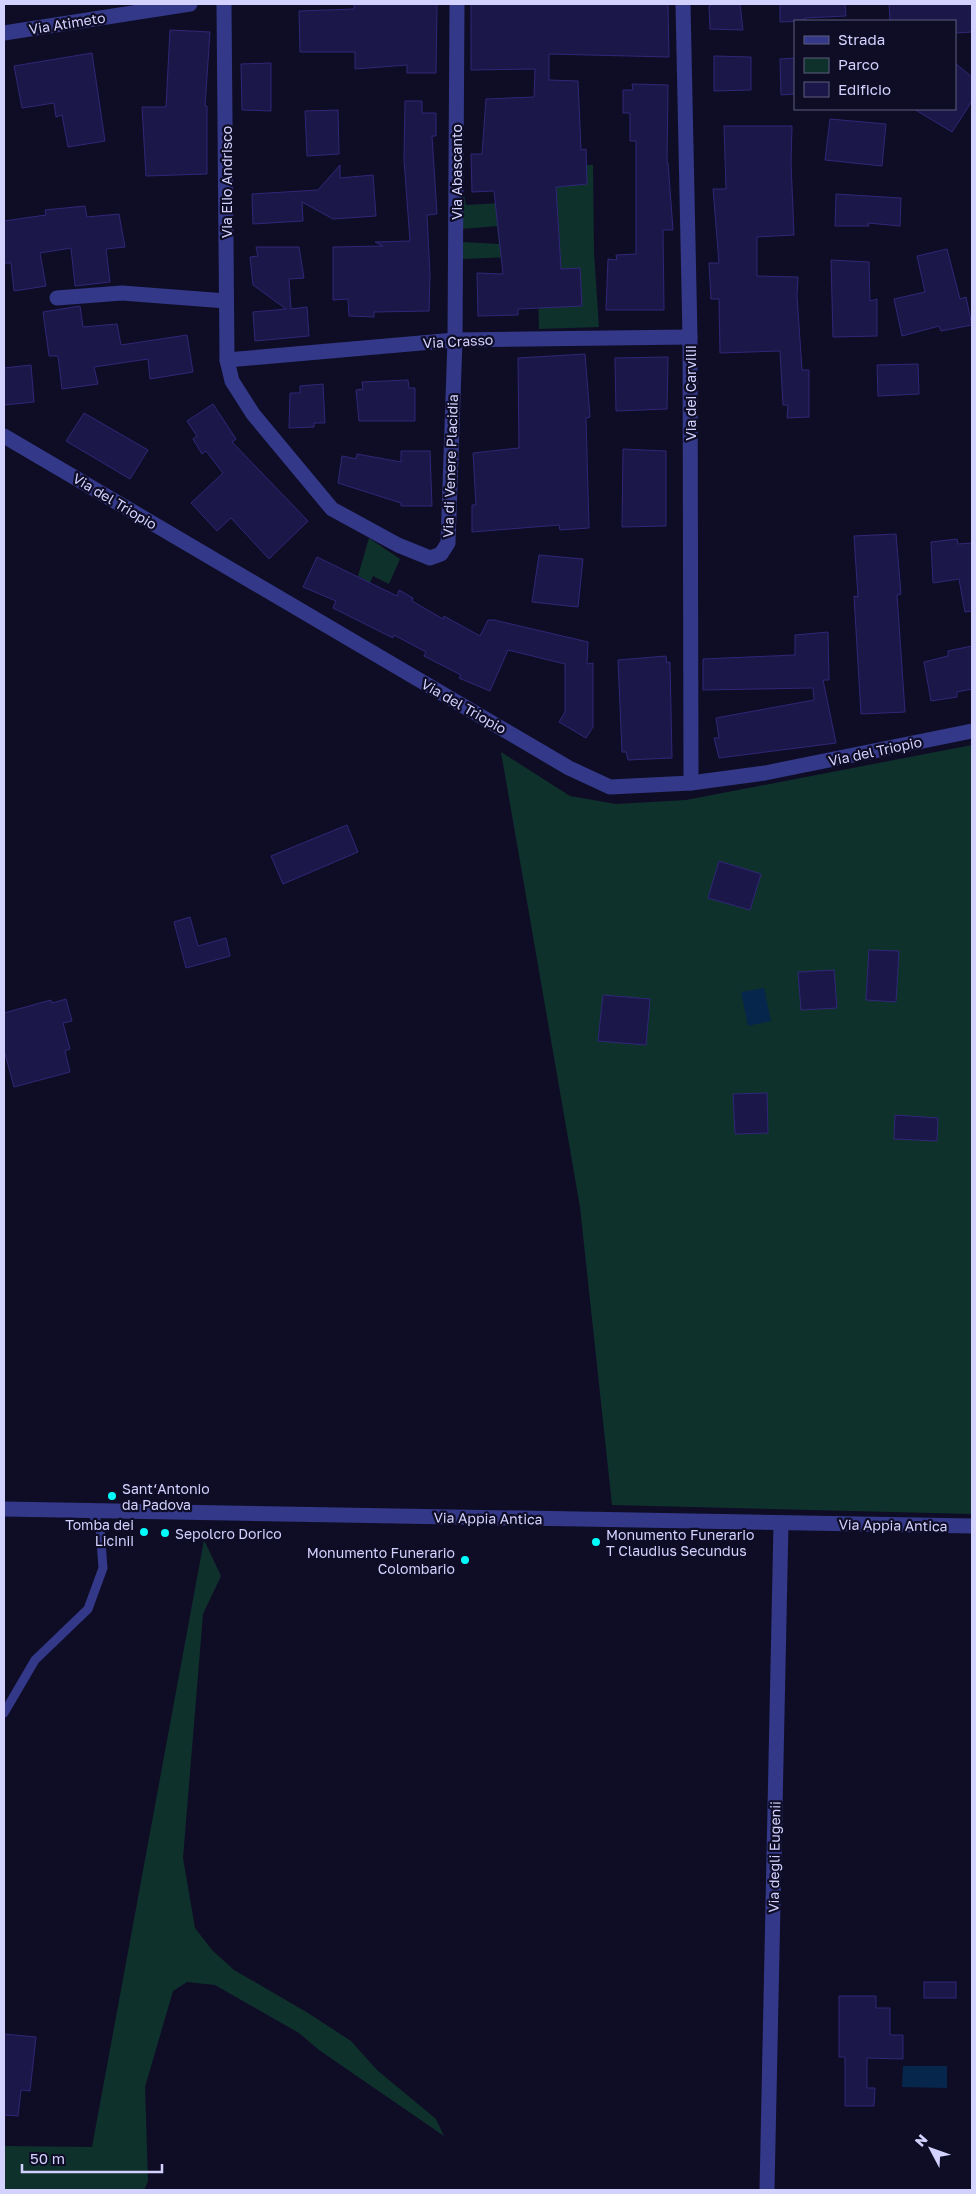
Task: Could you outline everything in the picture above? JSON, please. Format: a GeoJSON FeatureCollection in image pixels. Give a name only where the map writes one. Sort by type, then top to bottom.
{"type":"FeatureCollection","features":[{"type":"Feature","properties":{"kind":"street","name":"Via Atimeto"},"geometry":{"type":"LineString","coordinates":[[4,33],[190,4]]}},
{"type":"Feature","properties":{"kind":"street","name":"Via Elio Andrisco"},"geometry":{"type":"LineString","coordinates":[[224,4],[227,360]]}},
{"type":"Feature","properties":{"kind":"street","name":"Via Abascanto"},"geometry":{"type":"LineString","coordinates":[[455,340],[457,4]]}},
{"type":"Feature","properties":{"kind":"street","name":"Via dei Carvilii"},"geometry":{"type":"LineString","coordinates":[[683,4],[690,337],[691,783]]}},
{"type":"Feature","properties":{"kind":"street"},"geometry":{"type":"LineString","coordinates":[[57,298],[122,293],[226,301]]}},
{"type":"Feature","properties":{"kind":"street","name":"Via Crasso"},"geometry":{"type":"LineString","coordinates":[[227,360],[455,340],[690,337]]}},
{"type":"Feature","properties":{"kind":"street","name":"Via di Venere Placidia"},"geometry":{"type":"LineString","coordinates":[[227,360],[232,381],[252,414],[332,509],[398,545],[430,558],[441,554],[448,544],[455,340]]}},
{"type":"Feature","properties":{"kind":"street","name":"Via del Triopio"},"geometry":{"type":"LineString","coordinates":[[4,436],[569,768],[610,787],[691,783],[765,773],[972,731]]}},
{"type":"Feature","properties":{"kind":"street","name":"Via Appia Antica"},"geometry":{"type":"LineString","coordinates":[[4,1509],[972,1526]]}},
{"type":"Feature","properties":{"kind":"street","name":"Via degli Eugenii"},"geometry":{"type":"LineString","coordinates":[[767,2190],[781,1523]]}},
{"type":"Feature","properties":{"kind":"lane"},"geometry":{"type":"LineString","coordinates":[[4,1712],[35,1660],[88,1609],[103,1568],[100,1528],[91,1511]]}},
{"type":"Feature","properties":{"kind":"green space"},"geometry":{"type":"Polygon","coordinates":[[[586,165],[593,165],[594,253],[599,327],[539,329],[537,256],[463,259],[462,242],[499,244],[497,226],[462,229],[460,194],[464,195],[466,205],[554,200],[555,187],[587,184],[586,165]]]}},
{"type":"Feature","properties":{"kind":"green space"},"geometry":{"type":"Polygon","coordinates":[[[369,538],[400,559],[389,584],[373,576],[370,583],[358,576],[369,538]]]}},
{"type":"Feature","properties":{"kind":"green space"},"geometry":{"type":"Polygon","coordinates":[[[972,745],[972,1514],[612,1505],[580,1207],[501,752],[570,796],[616,804],[686,800],[972,745]]]}},
{"type":"Feature","properties":{"kind":"green space"},"geometry":{"type":"Polygon","coordinates":[[[204,1540],[221,1576],[203,1614],[183,1858],[195,1928],[212,1950],[234,1970],[308,2013],[351,2041],[377,2070],[436,2119],[444,2136],[319,2050],[299,2033],[215,1985],[187,1982],[173,1991],[145,2087],[148,2181],[144,2190],[4,2190],[4,2146],[92,2147],[204,1540]]]}},
{"type":"Feature","properties":{"kind":"water"},"geometry":{"type":"Polygon","coordinates":[[[764,988],[771,1021],[748,1026],[741,992],[764,988]]]}},
{"type":"Feature","properties":{"kind":"water"},"geometry":{"type":"Polygon","coordinates":[[[903,2066],[947,2066],[947,2088],[902,2087],[903,2066]]]}},
{"type":"Feature","properties":{"kind":"building"},"geometry":{"type":"Polygon","coordinates":[[[354,4],[437,4],[436,73],[407,73],[407,65],[355,69],[355,52],[300,52],[299,11],[354,9],[354,4]]]}},
{"type":"Feature","properties":{"kind":"building"},"geometry":{"type":"Polygon","coordinates":[[[471,4],[668,4],[669,57],[549,54],[549,80],[578,81],[581,150],[586,149],[587,184],[556,187],[561,269],[580,268],[582,306],[518,309],[518,315],[478,316],[477,273],[503,274],[494,191],[472,192],[471,154],[482,154],[486,99],[534,97],[535,69],[471,70],[471,4]]]}},
{"type":"Feature","properties":{"kind":"building"},"geometry":{"type":"Polygon","coordinates":[[[713,4],[740,4],[743,30],[710,29],[709,6],[713,4]]]}},
{"type":"Feature","properties":{"kind":"building"},"geometry":{"type":"Polygon","coordinates":[[[780,4],[845,4],[846,16],[805,18],[805,20],[780,22],[780,4]]]}},
{"type":"Feature","properties":{"kind":"building"},"geometry":{"type":"Polygon","coordinates":[[[889,4],[972,4],[972,32],[956,33],[956,20],[890,20],[889,4]]]}},
{"type":"Feature","properties":{"kind":"building"},"geometry":{"type":"Polygon","coordinates":[[[170,30],[210,32],[205,106],[207,106],[207,174],[146,176],[142,107],[166,107],[170,30]]]}},
{"type":"Feature","properties":{"kind":"building"},"geometry":{"type":"Polygon","coordinates":[[[92,53],[105,141],[68,147],[62,115],[56,117],[54,103],[22,108],[14,66],[92,53]]]}},
{"type":"Feature","properties":{"kind":"building"},"geometry":{"type":"Polygon","coordinates":[[[714,56],[751,57],[751,90],[714,91],[714,56]]]}},
{"type":"Feature","properties":{"kind":"building"},"geometry":{"type":"Polygon","coordinates":[[[794,58],[794,94],[781,95],[780,59],[794,58]]]}},
{"type":"Feature","properties":{"kind":"building"},"geometry":{"type":"Polygon","coordinates":[[[271,63],[271,111],[242,110],[241,64],[271,63]]]}},
{"type":"Feature","properties":{"kind":"building"},"geometry":{"type":"Polygon","coordinates":[[[956,64],[972,77],[972,101],[952,132],[916,110],[956,110],[956,64]]]}},
{"type":"Feature","properties":{"kind":"building"},"geometry":{"type":"Polygon","coordinates":[[[632,84],[668,85],[667,163],[673,230],[663,230],[664,310],[606,310],[608,259],[617,260],[616,255],[636,254],[636,141],[630,141],[630,113],[623,113],[623,90],[633,90],[632,84]]]}},
{"type":"Feature","properties":{"kind":"building"},"geometry":{"type":"Polygon","coordinates":[[[405,101],[422,101],[422,113],[436,113],[436,136],[432,136],[437,214],[427,215],[430,275],[429,311],[374,312],[374,317],[349,316],[348,299],[333,300],[333,247],[383,246],[375,242],[410,241],[404,160],[405,101]]]}},
{"type":"Feature","properties":{"kind":"building"},"geometry":{"type":"Polygon","coordinates":[[[338,110],[339,154],[307,156],[305,111],[338,110]]]}},
{"type":"Feature","properties":{"kind":"building"},"geometry":{"type":"Polygon","coordinates":[[[830,119],[886,124],[882,166],[825,160],[830,119]]]}},
{"type":"Feature","properties":{"kind":"building"},"geometry":{"type":"Polygon","coordinates":[[[724,126],[792,126],[791,163],[794,235],[757,237],[757,276],[798,277],[797,296],[802,370],[809,370],[809,417],[787,418],[788,405],[783,405],[780,351],[720,353],[719,299],[711,299],[709,263],[719,263],[713,189],[726,189],[724,126]]]}},
{"type":"Feature","properties":{"kind":"building"},"geometry":{"type":"Polygon","coordinates":[[[340,165],[340,178],[373,175],[376,216],[333,219],[302,202],[303,221],[253,224],[252,194],[318,190],[340,165]]]}},
{"type":"Feature","properties":{"kind":"building"},"geometry":{"type":"Polygon","coordinates":[[[836,194],[901,198],[900,226],[868,223],[869,226],[835,226],[836,194]]]}},
{"type":"Feature","properties":{"kind":"building"},"geometry":{"type":"Polygon","coordinates":[[[85,206],[87,217],[119,214],[125,247],[106,249],[110,282],[75,286],[71,248],[40,253],[46,286],[14,291],[11,263],[4,263],[4,221],[46,215],[45,210],[85,206]]]}},
{"type":"Feature","properties":{"kind":"building"},"geometry":{"type":"Polygon","coordinates":[[[256,247],[299,247],[304,278],[289,279],[291,309],[307,307],[309,336],[255,341],[253,312],[286,309],[253,285],[250,257],[258,256],[256,247]]]}},
{"type":"Feature","properties":{"kind":"building"},"geometry":{"type":"Polygon","coordinates":[[[947,249],[960,299],[966,297],[972,325],[941,331],[939,326],[902,336],[894,299],[925,292],[917,256],[947,249]]]}},
{"type":"Feature","properties":{"kind":"building"},"geometry":{"type":"Polygon","coordinates":[[[831,260],[869,262],[870,301],[877,299],[877,336],[833,337],[831,260]]]}},
{"type":"Feature","properties":{"kind":"building"},"geometry":{"type":"Polygon","coordinates":[[[80,306],[83,327],[117,324],[121,345],[187,335],[193,372],[150,379],[148,359],[94,367],[98,384],[62,389],[58,356],[49,356],[43,312],[80,306]]]}},
{"type":"Feature","properties":{"kind":"building"},"geometry":{"type":"Polygon","coordinates":[[[585,354],[590,417],[586,418],[589,528],[560,530],[559,525],[472,532],[472,505],[476,505],[473,453],[519,448],[518,358],[585,354]]]}},
{"type":"Feature","properties":{"kind":"building"},"geometry":{"type":"Polygon","coordinates":[[[668,357],[667,409],[616,411],[615,358],[668,357]]]}},
{"type":"Feature","properties":{"kind":"building"},"geometry":{"type":"Polygon","coordinates":[[[918,364],[919,394],[878,396],[877,365],[918,364]]]}},
{"type":"Feature","properties":{"kind":"building"},"geometry":{"type":"Polygon","coordinates":[[[31,365],[34,402],[4,405],[4,368],[31,365]]]}},
{"type":"Feature","properties":{"kind":"building"},"geometry":{"type":"Polygon","coordinates":[[[408,380],[409,388],[415,388],[415,421],[359,421],[356,390],[363,389],[362,382],[408,380]]]}},
{"type":"Feature","properties":{"kind":"building"},"geometry":{"type":"Polygon","coordinates":[[[323,384],[325,423],[314,423],[314,427],[289,428],[290,393],[300,393],[300,386],[323,384]]]}},
{"type":"Feature","properties":{"kind":"building"},"geometry":{"type":"Polygon","coordinates":[[[213,404],[236,439],[232,442],[308,521],[269,559],[231,518],[217,531],[191,503],[223,473],[206,451],[202,454],[193,439],[197,436],[187,421],[213,404]]]}},
{"type":"Feature","properties":{"kind":"building"},"geometry":{"type":"Polygon","coordinates":[[[84,413],[148,450],[130,479],[66,441],[84,413]]]}},
{"type":"Feature","properties":{"kind":"building"},"geometry":{"type":"Polygon","coordinates":[[[623,449],[666,451],[666,526],[622,527],[623,449]]]}},
{"type":"Feature","properties":{"kind":"building"},"geometry":{"type":"Polygon","coordinates":[[[401,451],[430,451],[432,506],[401,506],[401,503],[338,483],[342,456],[356,459],[357,454],[401,462],[401,451]]]}},
{"type":"Feature","properties":{"kind":"building"},"geometry":{"type":"Polygon","coordinates":[[[896,534],[901,594],[897,595],[905,712],[861,714],[854,596],[858,597],[854,536],[896,534]]]}},
{"type":"Feature","properties":{"kind":"building"},"geometry":{"type":"Polygon","coordinates":[[[957,539],[958,544],[972,543],[972,611],[965,612],[959,579],[933,583],[931,542],[957,539]]]}},
{"type":"Feature","properties":{"kind":"building"},"geometry":{"type":"Polygon","coordinates":[[[539,555],[583,559],[578,607],[532,602],[539,555]]]}},
{"type":"Feature","properties":{"kind":"building"},"geometry":{"type":"Polygon","coordinates":[[[317,557],[397,596],[399,590],[413,598],[412,601],[443,619],[444,616],[480,636],[488,620],[494,620],[588,642],[587,664],[593,663],[593,727],[586,738],[559,722],[565,712],[565,664],[508,650],[490,691],[459,678],[461,675],[424,656],[426,652],[394,635],[393,638],[333,608],[336,601],[303,587],[317,557]]]}},
{"type":"Feature","properties":{"kind":"building"},"geometry":{"type":"Polygon","coordinates":[[[828,632],[829,680],[823,680],[836,743],[719,758],[714,738],[719,738],[716,718],[814,700],[813,688],[703,690],[703,659],[795,655],[795,635],[828,632]]]}},
{"type":"Feature","properties":{"kind":"building"},"geometry":{"type":"Polygon","coordinates":[[[972,646],[972,689],[957,692],[957,697],[931,701],[924,662],[948,656],[948,651],[972,646]]]}},
{"type":"Feature","properties":{"kind":"building"},"geometry":{"type":"Polygon","coordinates":[[[666,656],[667,663],[670,662],[672,758],[628,760],[626,752],[622,752],[618,660],[666,656]]]}},
{"type":"Feature","properties":{"kind":"building"},"geometry":{"type":"Polygon","coordinates":[[[347,825],[358,852],[283,884],[271,856],[347,825]]]}},
{"type":"Feature","properties":{"kind":"building"},"geometry":{"type":"Polygon","coordinates":[[[719,861],[761,874],[750,910],[708,898],[719,861]]]}},
{"type":"Feature","properties":{"kind":"building"},"geometry":{"type":"Polygon","coordinates":[[[190,917],[198,946],[226,938],[230,956],[186,968],[174,922],[190,917]]]}},
{"type":"Feature","properties":{"kind":"building"},"geometry":{"type":"Polygon","coordinates":[[[869,950],[899,951],[896,1002],[866,1000],[869,950]]]}},
{"type":"Feature","properties":{"kind":"building"},"geometry":{"type":"Polygon","coordinates":[[[834,970],[837,1008],[801,1010],[798,972],[834,970]]]}},
{"type":"Feature","properties":{"kind":"building"},"geometry":{"type":"Polygon","coordinates":[[[603,995],[650,999],[646,1045],[598,1041],[603,995]]]}},
{"type":"Feature","properties":{"kind":"building"},"geometry":{"type":"Polygon","coordinates":[[[66,999],[72,1021],[63,1023],[70,1049],[65,1051],[70,1072],[14,1087],[4,1050],[4,1013],[51,1000],[52,1003],[66,999]]]}},
{"type":"Feature","properties":{"kind":"building"},"geometry":{"type":"Polygon","coordinates":[[[767,1093],[768,1133],[735,1134],[733,1094],[767,1093]]]}},
{"type":"Feature","properties":{"kind":"building"},"geometry":{"type":"Polygon","coordinates":[[[895,1115],[938,1118],[937,1141],[894,1139],[895,1115]]]}},
{"type":"Feature","properties":{"kind":"building"},"geometry":{"type":"Polygon","coordinates":[[[924,1982],[956,1982],[956,1998],[924,1998],[924,1982]]]}},
{"type":"Feature","properties":{"kind":"building"},"geometry":{"type":"Polygon","coordinates":[[[839,1996],[876,1996],[876,2008],[890,2008],[890,2035],[903,2035],[903,2059],[867,2058],[867,2088],[875,2088],[874,2106],[845,2106],[845,2057],[839,2057],[839,1996]]]}},
{"type":"Feature","properties":{"kind":"building"},"geometry":{"type":"Polygon","coordinates":[[[4,2034],[36,2037],[30,2091],[21,2090],[18,2116],[4,2115],[4,2034]]]}},
{"type":"Feature","properties":{"kind":"place","name":"Sant‘Antonio da Padova"},"geometry":{"type":"Point","coordinates":[112,1496]}},
{"type":"Feature","properties":{"kind":"place","name":"Tomba dei Licinii"},"geometry":{"type":"Point","coordinates":[144,1532]}},
{"type":"Feature","properties":{"kind":"place","name":"Sepolcro Dorico"},"geometry":{"type":"Point","coordinates":[165,1533]}},
{"type":"Feature","properties":{"kind":"place","name":"Monumento Funerario T Claudius Secundus"},"geometry":{"type":"Point","coordinates":[596,1542]}},
{"type":"Feature","properties":{"kind":"place","name":"Monumento Funerario Colombario"},"geometry":{"type":"Point","coordinates":[465,1560]}}]}
